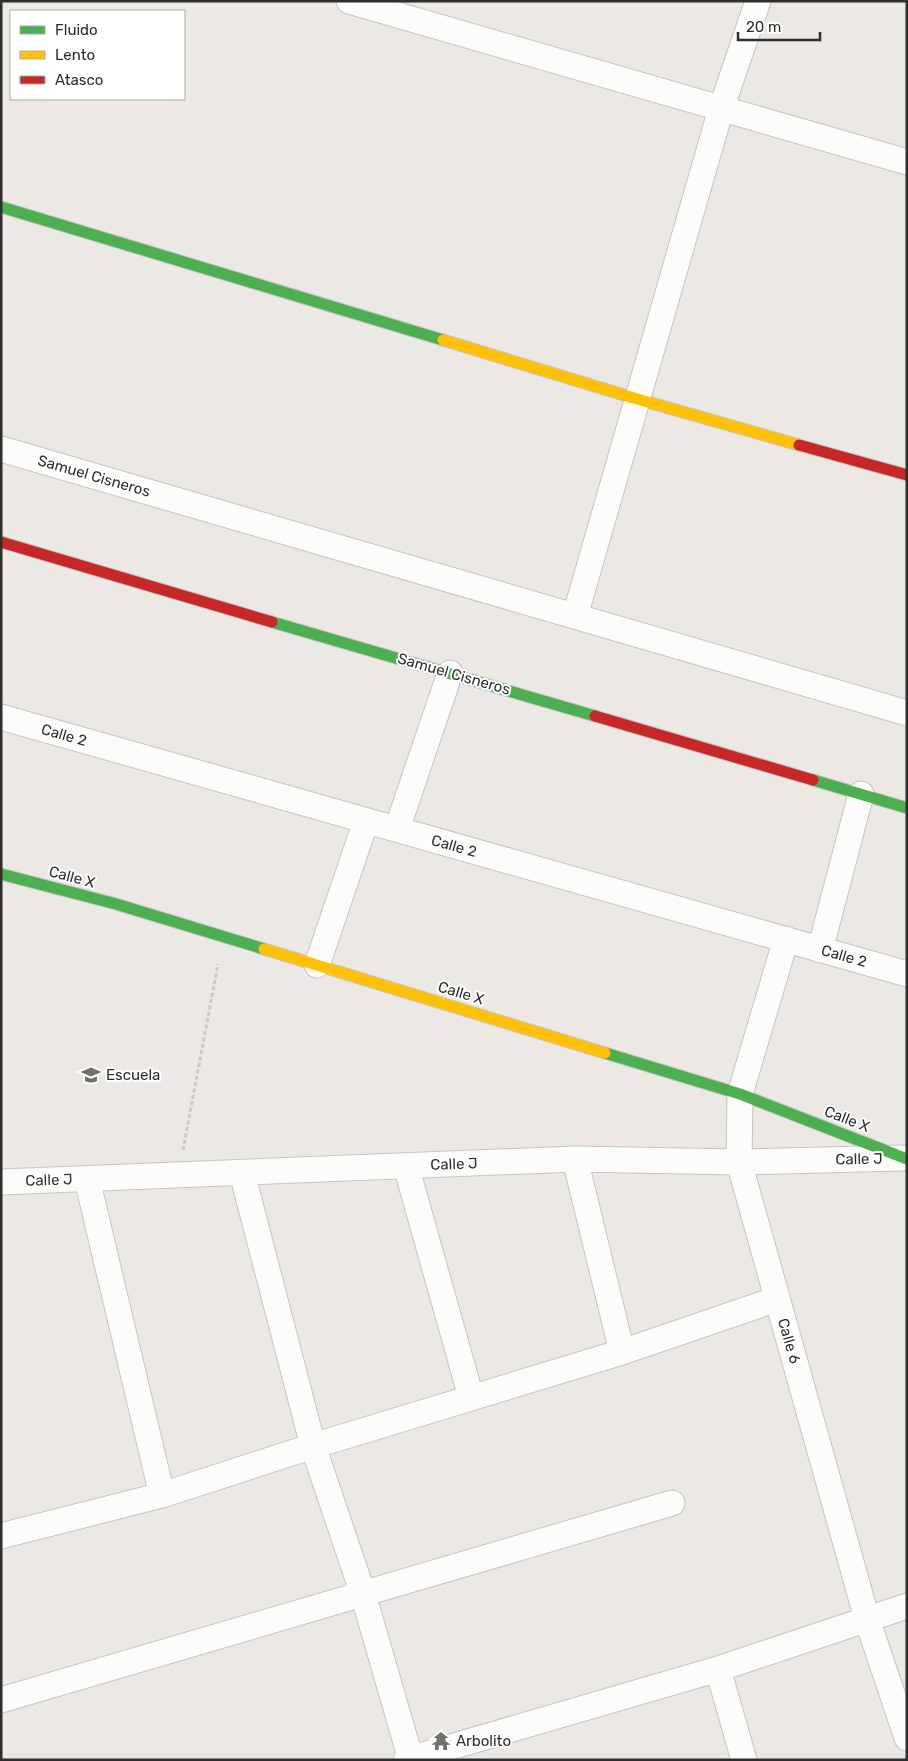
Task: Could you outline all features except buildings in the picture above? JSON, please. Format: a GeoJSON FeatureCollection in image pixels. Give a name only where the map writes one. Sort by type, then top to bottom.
{"type":"FeatureCollection","features":[{"type":"Feature","properties":{"kind":"street"},"geometry":{"type":"LineString","coordinates":[[349,1],[907,162]]}},
{"type":"Feature","properties":{"kind":"street"},"geometry":{"type":"LineString","coordinates":[[575,616],[720,109],[758,1]]}},
{"type":"Feature","properties":{"kind":"street"},"geometry":{"type":"LineString","coordinates":[[1,207],[637,399],[907,475]]}},
{"type":"Feature","properties":{"kind":"street","name":"Samuel Cisneros"},"geometry":{"type":"LineString","coordinates":[[1,449],[907,713]]}},
{"type":"Feature","properties":{"kind":"street","name":"Samuel Cisneros"},"geometry":{"type":"LineString","coordinates":[[1,542],[907,808]]}},
{"type":"Feature","properties":{"kind":"street"},"geometry":{"type":"LineString","coordinates":[[397,829],[450,673]]}},
{"type":"Feature","properties":{"kind":"street","name":"Calle 2"},"geometry":{"type":"LineString","coordinates":[[1,717],[907,974]]}},
{"type":"Feature","properties":{"kind":"street"},"geometry":{"type":"LineString","coordinates":[[820,950],[861,794]]}},
{"type":"Feature","properties":{"kind":"street"},"geometry":{"type":"LineString","coordinates":[[317,966],[366,821]]}},
{"type":"Feature","properties":{"kind":"street","name":"Calle X"},"geometry":{"type":"LineString","coordinates":[[1,874],[116,904],[740,1094],[907,1158]]}},
{"type":"Feature","properties":{"kind":"street","name":"Calle 6"},"geometry":{"type":"LineString","coordinates":[[786,940],[740,1094],[739,1162],[867,1619],[907,1738]]}},
{"type":"Feature","properties":{"kind":"street","name":"Calle J"},"geometry":{"type":"LineString","coordinates":[[1,1182],[575,1159],[739,1162],[907,1158]]}},
{"type":"Feature","properties":{"kind":"street"},"geometry":{"type":"LineString","coordinates":[[575,1159],[622,1352]]}},
{"type":"Feature","properties":{"kind":"street"},"geometry":{"type":"LineString","coordinates":[[406,1166],[471,1398]]}},
{"type":"Feature","properties":{"kind":"street"},"geometry":{"type":"LineString","coordinates":[[242,1173],[313,1446],[363,1594],[409,1759],[718,1669],[907,1606]]}},
{"type":"Feature","properties":{"kind":"street"},"geometry":{"type":"LineString","coordinates":[[87,1179],[162,1495]]}},
{"type":"Feature","properties":{"kind":"street"},"geometry":{"type":"LineString","coordinates":[[2,1533],[162,1495],[313,1446],[622,1352],[778,1299]]}},
{"type":"Feature","properties":{"kind":"street"},"geometry":{"type":"LineString","coordinates":[[1,1700],[672,1503]]}},
{"type":"Feature","properties":{"kind":"street"},"geometry":{"type":"LineString","coordinates":[[718,1669],[744,1760]]}},
{"type":"Feature","properties":{"kind":"path"},"geometry":{"type":"LineString","coordinates":[[179,1175],[223,937]]}},
{"type":"Feature","properties":{"kind":"traffic: fast"},"geometry":{"type":"LineString","coordinates":[[1,207],[443,340]]}},
{"type":"Feature","properties":{"kind":"traffic: fast"},"geometry":{"type":"LineString","coordinates":[[272,622],[595,716]]}},
{"type":"Feature","properties":{"kind":"traffic: fast"},"geometry":{"type":"LineString","coordinates":[[813,780],[907,808]]}},
{"type":"Feature","properties":{"kind":"traffic: fast"},"geometry":{"type":"LineString","coordinates":[[1,874],[116,904],[264,949]]}},
{"type":"Feature","properties":{"kind":"traffic: fast"},"geometry":{"type":"LineString","coordinates":[[605,1053],[740,1094],[907,1159]]}},
{"type":"Feature","properties":{"kind":"traffic: slow"},"geometry":{"type":"LineString","coordinates":[[443,340],[637,399],[799,445]]}},
{"type":"Feature","properties":{"kind":"traffic: slow"},"geometry":{"type":"LineString","coordinates":[[264,949],[605,1053]]}},
{"type":"Feature","properties":{"kind":"traffic: jam"},"geometry":{"type":"LineString","coordinates":[[799,445],[907,475]]}},
{"type":"Feature","properties":{"kind":"traffic: jam"},"geometry":{"type":"LineString","coordinates":[[1,542],[272,622]]}},
{"type":"Feature","properties":{"kind":"traffic: jam"},"geometry":{"type":"LineString","coordinates":[[595,716],[813,780]]}},
{"type":"Feature","properties":{"kind":"place","name":"Escuela"},"geometry":{"type":"Point","coordinates":[91,1075]}},
{"type":"Feature","properties":{"kind":"place","name":"Arbolito"},"geometry":{"type":"Point","coordinates":[441,1741]}}]}
